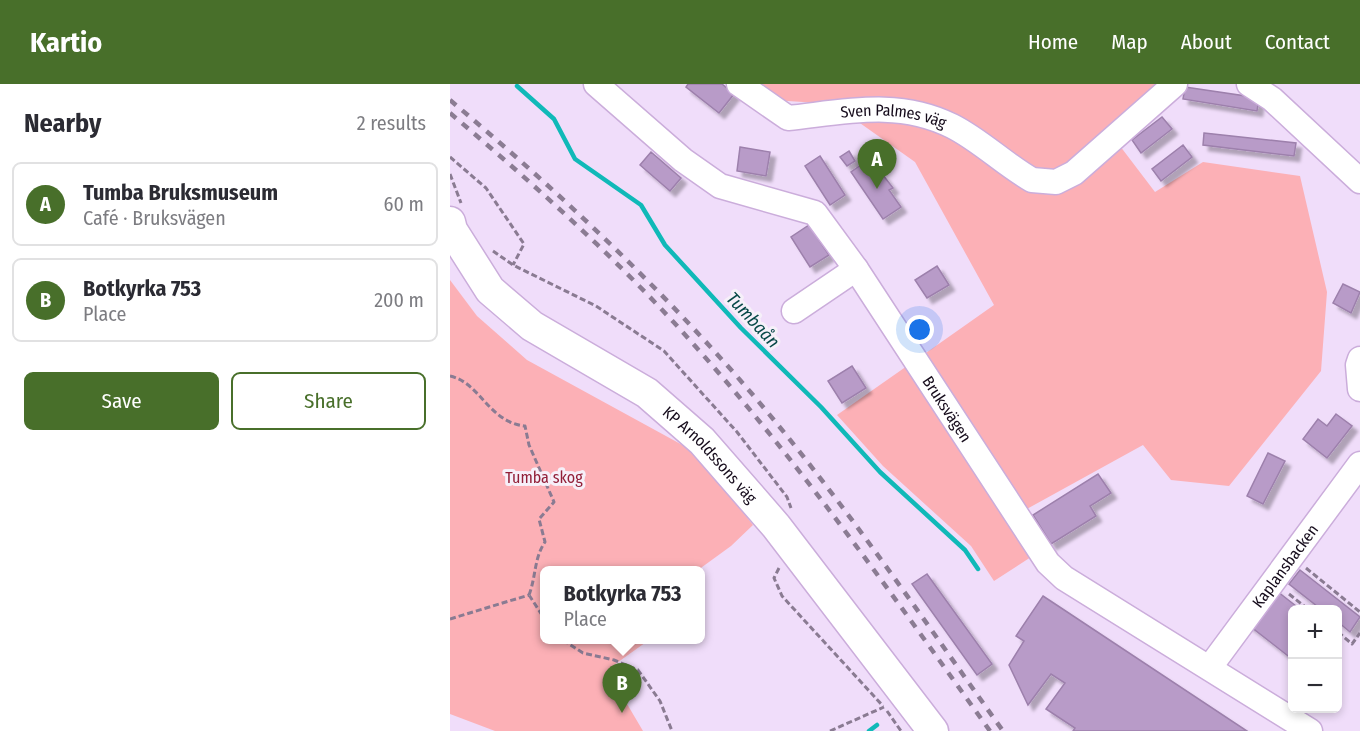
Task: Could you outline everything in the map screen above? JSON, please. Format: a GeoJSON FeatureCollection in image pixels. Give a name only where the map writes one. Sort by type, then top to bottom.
{"type":"FeatureCollection","features":[{"type":"Feature","properties":{"kind":"main road","name":"KP Arnoldssons väg"},"geometry":{"type":"LineString","coordinates":[[456,214],[452,230],[490,290],[532,326],[647,393],[702,441],[776,526],[933,731]]}},
{"type":"Feature","properties":{"kind":"street","name":"Bruksvägen"},"geometry":{"type":"LineString","coordinates":[[596,84],[683,160],[720,186],[815,213],[856,269],[1048,563],[1064,578],[1311,731]]}},
{"type":"Feature","properties":{"kind":"street","name":"Sven Palmes väg"},"geometry":{"type":"LineString","coordinates":[[739,84],[788,118],[889,109],[923,113],[953,126],[1025,176],[1041,182],[1056,182],[1074,173],[1175,84]]}},
{"type":"Feature","properties":{"kind":"street"},"geometry":{"type":"LineString","coordinates":[[1250,84],[1272,99],[1360,181]]}},
{"type":"Feature","properties":{"kind":"street"},"geometry":{"type":"LineString","coordinates":[[794,311],[856,269]]}},
{"type":"Feature","properties":{"kind":"street"},"geometry":{"type":"LineString","coordinates":[[1360,358],[1358,365],[1360,389]]}},
{"type":"Feature","properties":{"kind":"street","name":"Kaplansbacken"},"geometry":{"type":"LineString","coordinates":[[1210,667],[1360,464]]}},
{"type":"Feature","properties":{"kind":"path"},"geometry":{"type":"LineString","coordinates":[[450,157],[486,188],[524,244],[513,265]]}},
{"type":"Feature","properties":{"kind":"path"},"geometry":{"type":"LineString","coordinates":[[450,174],[456,214]]}},
{"type":"Feature","properties":{"kind":"path"},"geometry":{"type":"LineString","coordinates":[[489,248],[513,265],[596,306],[664,351],[737,432],[787,497],[794,515]]}},
{"type":"Feature","properties":{"kind":"path"},"geometry":{"type":"LineString","coordinates":[[450,375],[463,379],[477,396],[509,424],[525,426],[529,445],[554,502],[539,519],[545,542],[538,554],[535,580],[529,595]]}},
{"type":"Feature","properties":{"kind":"path"},"geometry":{"type":"LineString","coordinates":[[1293,557],[1360,612]]}},
{"type":"Feature","properties":{"kind":"path"},"geometry":{"type":"LineString","coordinates":[[783,561],[774,578],[782,596],[884,707],[901,731]]}},
{"type":"Feature","properties":{"kind":"path"},"geometry":{"type":"LineString","coordinates":[[1274,582],[1304,605]]}},
{"type":"Feature","properties":{"kind":"path"},"geometry":{"type":"LineString","coordinates":[[529,595],[540,612]]}},
{"type":"Feature","properties":{"kind":"path"},"geometry":{"type":"LineString","coordinates":[[450,618],[529,595]]}},
{"type":"Feature","properties":{"kind":"path"},"geometry":{"type":"LineString","coordinates":[[1342,635],[1352,644],[1360,633]]}},
{"type":"Feature","properties":{"kind":"path"},"geometry":{"type":"LineString","coordinates":[[570,644],[582,653],[615,660],[638,670],[660,701],[672,731]]}},
{"type":"Feature","properties":{"kind":"path"},"geometry":{"type":"LineString","coordinates":[[830,731],[884,707]]}},
{"type":"Feature","properties":{"kind":"green space"},"geometry":{"type":"Polygon","coordinates":[[[754,84],[1179,84],[1120,146],[1155,192],[1203,162],[1300,176],[1327,292],[1321,371],[1229,486],[1171,480],[1143,445],[1025,510],[923,355],[994,305],[915,162],[833,104],[773,100],[754,84]]]}},
{"type":"Feature","properties":{"kind":"green space","name":"Tumba skog"},"geometry":{"type":"Polygon","coordinates":[[[450,280],[477,316],[527,360],[697,453],[753,525],[731,546],[704,566],[540,566],[540,644],[643,644],[607,670],[643,731],[495,731],[450,714],[450,280]]]}},
{"type":"Feature","properties":{"kind":"green space"},"geometry":{"type":"Polygon","coordinates":[[[907,366],[1031,557],[994,581],[971,546],[883,466],[837,415],[907,366]]]}},
{"type":"Feature","properties":{"kind":"building"},"geometry":{"type":"Polygon","coordinates":[[[688,84],[722,84],[734,94],[719,113],[686,87],[688,84]]]}},
{"type":"Feature","properties":{"kind":"building"},"geometry":{"type":"Polygon","coordinates":[[[1185,87],[1259,98],[1257,111],[1183,99],[1185,87]]]}},
{"type":"Feature","properties":{"kind":"building"},"geometry":{"type":"Polygon","coordinates":[[[1162,117],[1172,129],[1141,153],[1132,140],[1162,117]]]}},
{"type":"Feature","properties":{"kind":"building"},"geometry":{"type":"Polygon","coordinates":[[[1204,133],[1296,143],[1294,156],[1203,145],[1204,133]]]}},
{"type":"Feature","properties":{"kind":"building"},"geometry":{"type":"Polygon","coordinates":[[[1183,145],[1192,157],[1161,181],[1152,169],[1183,145]]]}},
{"type":"Feature","properties":{"kind":"building"},"geometry":{"type":"Polygon","coordinates":[[[740,147],[770,152],[766,176],[737,171],[740,147]]]}},
{"type":"Feature","properties":{"kind":"building"},"geometry":{"type":"Polygon","coordinates":[[[849,151],[855,161],[847,166],[840,157],[849,151]]]}},
{"type":"Feature","properties":{"kind":"building"},"geometry":{"type":"Polygon","coordinates":[[[651,152],[681,178],[670,191],[640,165],[651,152]]]}},
{"type":"Feature","properties":{"kind":"building"},"geometry":{"type":"Polygon","coordinates":[[[820,156],[845,195],[830,205],[805,166],[820,156]]]}},
{"type":"Feature","properties":{"kind":"building"},"geometry":{"type":"Polygon","coordinates":[[[868,160],[880,177],[883,175],[893,188],[889,190],[901,207],[883,219],[851,172],[868,160]]]}},
{"type":"Feature","properties":{"kind":"building"},"geometry":{"type":"Polygon","coordinates":[[[809,225],[829,255],[810,267],[791,237],[809,225]]]}},
{"type":"Feature","properties":{"kind":"building"},"geometry":{"type":"Polygon","coordinates":[[[937,266],[949,285],[927,298],[915,280],[937,266]]]}},
{"type":"Feature","properties":{"kind":"building"},"geometry":{"type":"Polygon","coordinates":[[[1343,284],[1360,292],[1351,313],[1333,303],[1343,284]]]}},
{"type":"Feature","properties":{"kind":"building"},"geometry":{"type":"Polygon","coordinates":[[[852,366],[866,388],[842,403],[828,381],[852,366]]]}},
{"type":"Feature","properties":{"kind":"building"},"geometry":{"type":"Polygon","coordinates":[[[1336,414],[1352,426],[1327,458],[1303,439],[1318,419],[1327,426],[1336,414]]]}},
{"type":"Feature","properties":{"kind":"building"},"geometry":{"type":"Polygon","coordinates":[[[1268,453],[1285,461],[1263,504],[1247,496],[1268,453]]]}},
{"type":"Feature","properties":{"kind":"building"},"geometry":{"type":"Polygon","coordinates":[[[1098,474],[1111,493],[1090,506],[1096,516],[1051,544],[1033,515],[1098,474]]]}},
{"type":"Feature","properties":{"kind":"building"},"geometry":{"type":"Polygon","coordinates":[[[1300,570],[1360,617],[1350,632],[1342,625],[1342,605],[1316,605],[1289,584],[1300,570]]]}},
{"type":"Feature","properties":{"kind":"building"},"geometry":{"type":"Polygon","coordinates":[[[927,574],[992,664],[977,675],[912,584],[927,574]]]}},
{"type":"Feature","properties":{"kind":"building"},"geometry":{"type":"Polygon","coordinates":[[[1273,588],[1295,605],[1288,605],[1288,656],[1246,623],[1273,588]]]}},
{"type":"Feature","properties":{"kind":"building"},"geometry":{"type":"Polygon","coordinates":[[[1043,596],[1247,731],[1073,731],[1075,728],[1046,709],[1065,683],[1051,674],[1028,705],[1009,665],[1024,641],[1016,636],[1043,596]]]}},
{"type":"Feature","properties":{"kind":"waterway","name":"Tumbaån"},"geometry":{"type":"LineString","coordinates":[[517,86],[554,119],[575,159],[641,205],[665,245],[741,328],[821,407],[880,472],[965,550],[978,569]]}},
{"type":"Feature","properties":{"kind":"waterway"},"geometry":{"type":"LineString","coordinates":[[869,731],[877,725]]}},
{"type":"Feature","properties":{"kind":"railway"},"geometry":{"type":"LineString","coordinates":[[450,100],[600,234],[672,305],[740,380],[843,508],[1003,731]]}},
{"type":"Feature","properties":{"kind":"railway"},"geometry":{"type":"LineString","coordinates":[[450,113],[577,226],[638,285],[696,347],[774,439],[811,487],[990,731]]}},
{"type":"Feature","properties":{"kind":"place","name":"Tumba Bruksmuseum"},"geometry":{"type":"Point","coordinates":[877,189]}},
{"type":"Feature","properties":{"kind":"place","name":"Botkyrka 753"},"geometry":{"type":"Point","coordinates":[622,713]}}]}
